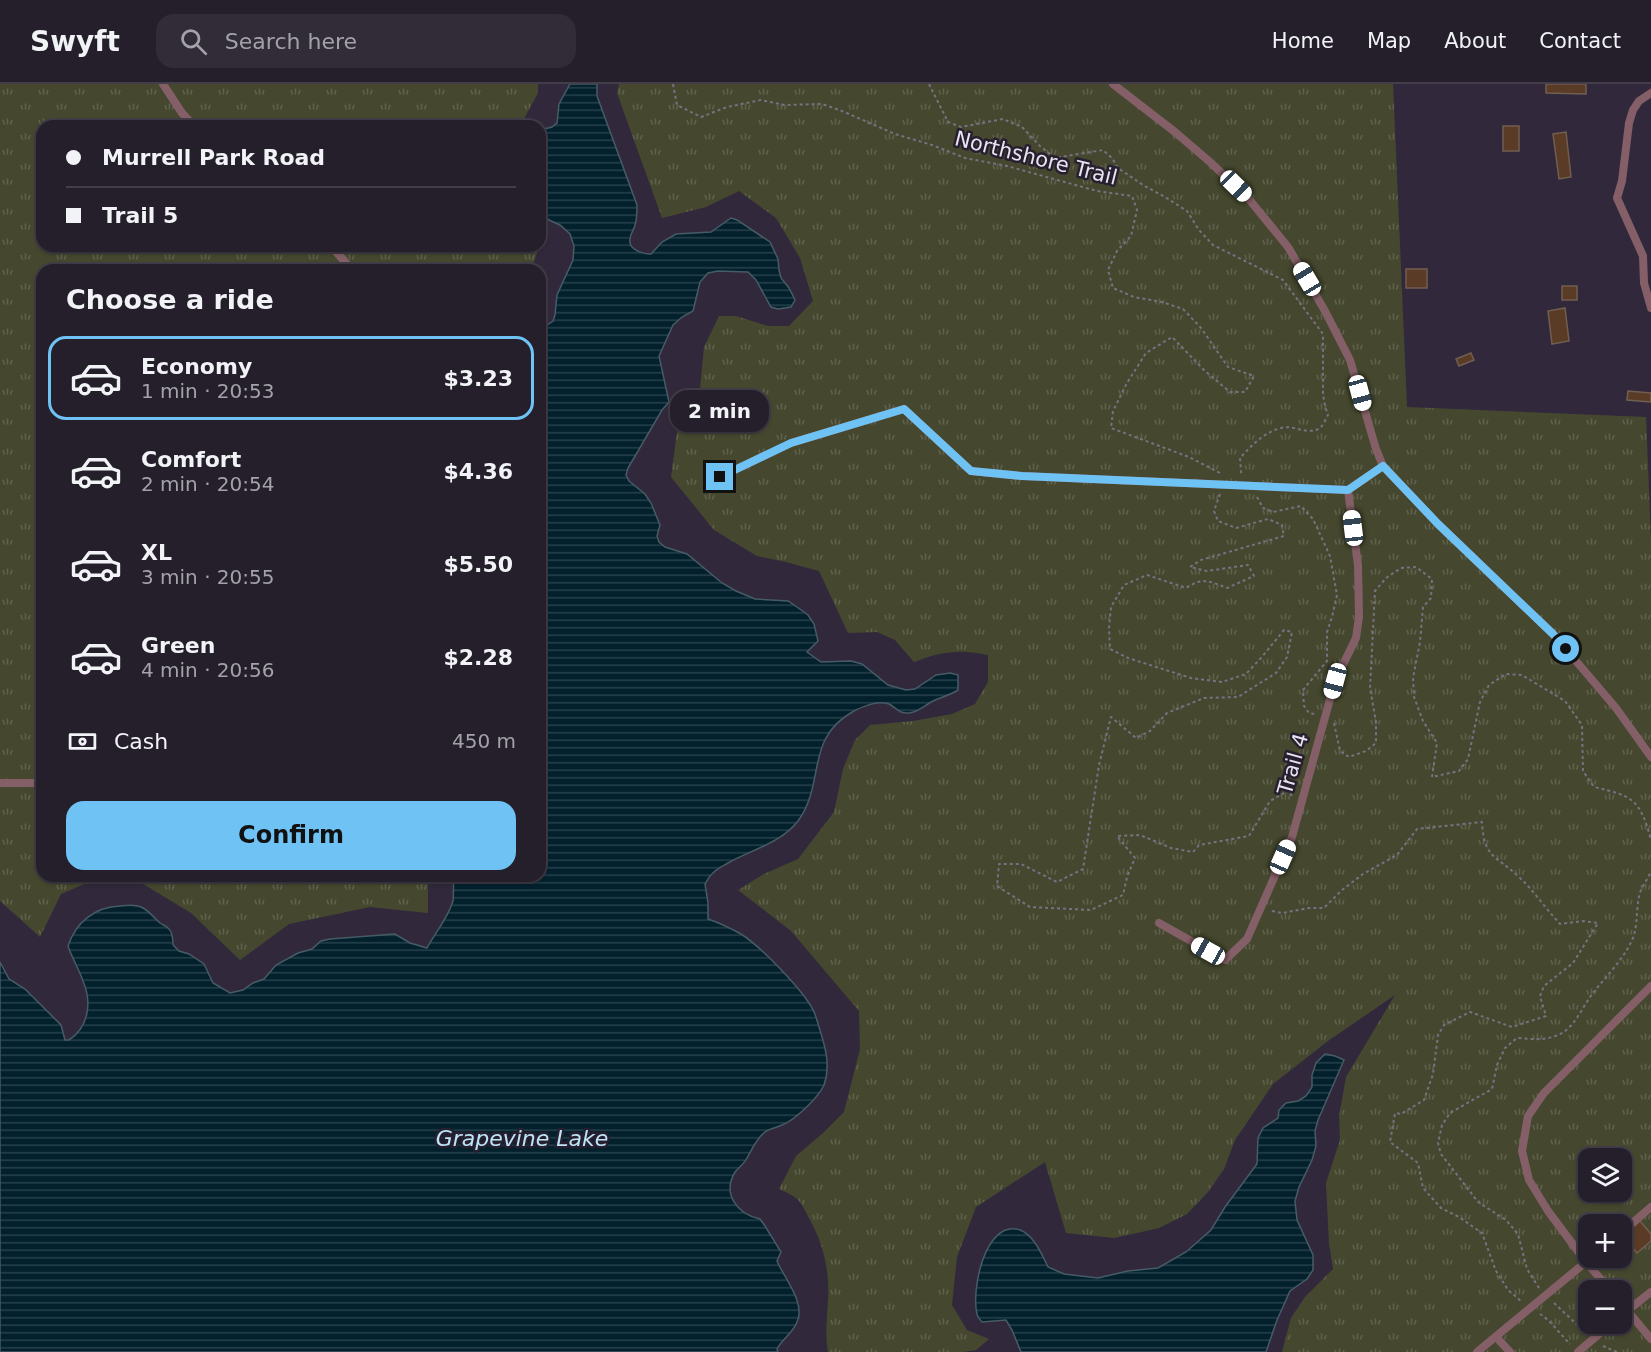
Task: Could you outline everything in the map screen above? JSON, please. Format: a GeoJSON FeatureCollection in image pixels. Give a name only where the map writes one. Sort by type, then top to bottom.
{"type":"FeatureCollection","features":[{"type":"Feature","properties":{"kind":"lane"},"geometry":{"type":"LineString","coordinates":[[163,84],[188,120]]}},
{"type":"Feature","properties":{"kind":"lane"},"geometry":{"type":"LineString","coordinates":[[1113,84],[1210,162],[1248,198],[1288,247],[1326,311],[1350,360],[1383,466],[1438,524],[1553,634],[1616,708],[1651,758]]}},
{"type":"Feature","properties":{"kind":"lane"},"geometry":{"type":"LineString","coordinates":[[1651,93],[1639,101],[1633,110],[1629,123],[1622,181],[1617,198],[1643,256],[1644,283],[1651,308]]}},
{"type":"Feature","properties":{"kind":"lane"},"geometry":{"type":"LineString","coordinates":[[336,252],[347,264]]}},
{"type":"Feature","properties":{"kind":"lane"},"geometry":{"type":"LineString","coordinates":[[720,477],[791,443],[904,409],[971,471],[1022,476],[1348,490],[1383,466]]}},
{"type":"Feature","properties":{"kind":"lane","name":"Trail 4"},"geometry":{"type":"LineString","coordinates":[[1159,923],[1225,960],[1247,939],[1292,837],[1335,681],[1356,638],[1359,617],[1358,565],[1348,490]]}},
{"type":"Feature","properties":{"kind":"lane"},"geometry":{"type":"LineString","coordinates":[[0,783],[36,783]]}},
{"type":"Feature","properties":{"kind":"lane"},"geometry":{"type":"LineString","coordinates":[[1578,1247],[1548,1211],[1529,1180],[1522,1151],[1528,1116],[1544,1093],[1651,986]]}},
{"type":"Feature","properties":{"kind":"lane"},"geometry":{"type":"LineString","coordinates":[[1632,1223],[1651,1207]]}},
{"type":"Feature","properties":{"kind":"lane"},"geometry":{"type":"LineString","coordinates":[[1477,1352],[1579,1268]]}},
{"type":"Feature","properties":{"kind":"lane"},"geometry":{"type":"LineString","coordinates":[[1632,1304],[1651,1292]]}},
{"type":"Feature","properties":{"kind":"lane"},"geometry":{"type":"LineString","coordinates":[[1632,1319],[1651,1339]]}},
{"type":"Feature","properties":{"kind":"lane"},"geometry":{"type":"LineString","coordinates":[[1579,1352],[1599,1334]]}},
{"type":"Feature","properties":{"kind":"lane"},"geometry":{"type":"LineString","coordinates":[[1496,1337],[1510,1352]]}},
{"type":"Feature","properties":{"kind":"path","name":"Northshore Trail"},"geometry":{"type":"LineString","coordinates":[[674,84],[677,105],[701,117],[727,107],[761,100],[784,105],[822,104],[965,159],[1007,166],[1097,191],[1132,196],[1137,210],[1131,236],[1117,251],[1108,270],[1113,288],[1134,297],[1162,302],[1183,309],[1201,328],[1228,367],[1254,376],[1245,392],[1230,392],[1205,371],[1172,337],[1146,353],[1127,382],[1113,411],[1111,428],[1189,457],[1223,475],[1221,485]]}},
{"type":"Feature","properties":{"kind":"path","name":"Northshore Trail"},"geometry":{"type":"LineString","coordinates":[[928,84],[948,122],[961,127],[1003,119],[1022,127],[1055,158],[1102,150],[1118,168],[1186,211],[1213,245],[1283,280],[1323,334],[1323,394],[1324,406],[1328,415],[1321,427],[1311,432],[1282,427],[1257,439],[1240,458],[1241,472],[1263,508],[1273,512],[1301,506],[1313,519],[1330,556],[1337,595],[1327,632],[1327,661],[1303,690],[1304,706],[1309,713],[1332,717],[1337,728],[1340,752],[1349,757],[1366,751],[1376,742],[1376,722],[1370,688],[1375,591],[1386,578],[1401,568],[1416,567],[1432,579],[1431,598],[1423,607],[1420,642],[1413,678],[1414,697],[1423,721],[1437,743],[1431,777],[1458,771],[1468,759],[1480,702],[1489,685],[1506,674],[1522,675],[1565,701],[1582,725],[1583,771],[1594,787],[1621,793],[1633,800],[1647,824],[1651,840]]}},
{"type":"Feature","properties":{"kind":"path"},"geometry":{"type":"LineString","coordinates":[[1221,485],[1220,496],[1214,511],[1218,521],[1236,528],[1268,519],[1282,525],[1284,536],[1201,560],[1190,567],[1207,572],[1248,565],[1254,576],[1227,588],[1210,581],[1198,580],[1186,588],[1147,575],[1124,585],[1111,607],[1110,650],[1191,678],[1222,682],[1246,674],[1284,630],[1292,633],[1287,657],[1276,673],[1238,697],[1204,698],[1188,704],[1167,713],[1150,731],[1136,738],[1111,717],[1099,765],[1083,869],[1057,882],[1021,864],[999,864],[997,886],[1030,907],[1091,910],[1123,895],[1135,858],[1117,836],[1140,835],[1172,848],[1193,852],[1199,845],[1249,836],[1270,801],[1289,790],[1299,810]]}},
{"type":"Feature","properties":{"kind":"path"},"geometry":{"type":"LineString","coordinates":[[1266,905],[1272,911],[1282,913],[1323,908],[1363,874],[1396,855],[1417,829],[1482,822],[1483,840],[1493,858],[1518,877],[1560,924],[1583,921],[1598,923],[1574,963],[1544,986],[1540,996],[1546,1016],[1512,1027],[1470,1012],[1444,1025],[1438,1035],[1433,1074],[1424,1100],[1401,1114],[1395,1113],[1390,1142],[1418,1164],[1423,1188],[1441,1208],[1482,1233],[1496,1271],[1508,1290],[1545,1318],[1579,1352]]}},
{"type":"Feature","properties":{"kind":"green space"},"geometry":{"type":"Polygon","coordinates":[[[0,84],[538,84],[538,93],[523,120],[36,120],[36,252],[537,252],[533,264],[36,264],[36,882],[89,882],[61,894],[40,937],[0,901],[0,84]]]}},
{"type":"Feature","properties":{"kind":"green space"},"geometry":{"type":"Polygon","coordinates":[[[619,84],[1393,84],[1407,407],[1646,417],[1651,540],[1651,1352],[1282,1352],[1291,1318],[1305,1297],[1333,1269],[1329,1243],[1326,1183],[1340,1140],[1339,1116],[1346,1077],[1395,995],[1328,1041],[1273,1084],[1235,1140],[1224,1169],[1208,1192],[1187,1214],[1159,1228],[1114,1238],[1066,1233],[1045,1162],[976,1207],[957,1257],[952,1305],[967,1330],[989,1339],[976,1350],[963,1352],[828,1352],[826,1333],[828,1280],[822,1249],[801,1204],[796,1198],[779,1189],[796,1156],[844,1112],[860,1049],[859,1011],[791,931],[738,890],[764,874],[798,859],[834,812],[843,769],[855,740],[870,725],[952,714],[975,704],[988,682],[988,655],[951,652],[933,655],[914,662],[895,640],[877,632],[848,633],[819,571],[757,556],[714,530],[671,477],[677,432],[700,390],[704,347],[719,316],[736,316],[768,326],[789,326],[813,301],[800,258],[776,218],[739,191],[706,207],[662,218],[617,93],[619,84]]]}},
{"type":"Feature","properties":{"kind":"green space"},"geometry":{"type":"Polygon","coordinates":[[[140,882],[428,882],[428,913],[370,907],[289,924],[240,960],[191,913],[140,882]]]}},
{"type":"Feature","properties":{"kind":"water","name":"Grapevine Lake"},"geometry":{"type":"Polygon","coordinates":[[[570,84],[597,84],[597,96],[637,205],[636,220],[630,239],[634,249],[651,254],[662,242],[676,234],[711,232],[731,218],[770,242],[778,259],[781,278],[795,300],[791,307],[778,309],[771,307],[756,280],[748,272],[708,273],[700,282],[693,311],[673,325],[659,356],[669,402],[662,410],[626,475],[651,503],[660,525],[657,536],[659,542],[665,547],[687,554],[722,583],[736,591],[755,599],[788,601],[808,615],[814,624],[818,641],[807,652],[821,662],[851,661],[862,664],[888,685],[906,690],[915,689],[936,675],[950,673],[958,675],[958,690],[916,711],[903,713],[889,704],[876,703],[854,711],[838,722],[828,734],[822,748],[812,792],[798,821],[774,841],[718,869],[705,884],[708,919],[741,934],[791,980],[814,1012],[825,1048],[827,1070],[821,1090],[799,1114],[762,1134],[735,1172],[730,1188],[734,1202],[745,1213],[760,1219],[781,1252],[777,1261],[799,1307],[797,1322],[779,1345],[778,1352],[0,1352],[0,962],[9,979],[25,989],[61,1025],[65,1040],[69,1040],[76,1035],[85,1021],[88,1005],[86,989],[68,946],[81,923],[102,909],[132,905],[145,910],[170,930],[173,945],[179,951],[189,954],[204,964],[213,983],[230,993],[243,990],[264,979],[276,965],[298,953],[312,949],[321,941],[395,934],[410,943],[427,948],[451,907],[454,882],[546,882],[546,326],[553,321],[557,295],[573,260],[574,246],[570,234],[546,217],[546,128],[557,123],[559,104],[570,84]]]}},
{"type":"Feature","properties":{"kind":"water"},"geometry":{"type":"Polygon","coordinates":[[[1325,1054],[1344,1060],[1318,1120],[1315,1131],[1316,1146],[1295,1201],[1297,1220],[1313,1255],[1313,1270],[1307,1279],[1290,1291],[1266,1352],[1021,1352],[1006,1320],[982,1322],[980,1320],[977,1314],[976,1289],[983,1259],[989,1245],[998,1235],[1008,1229],[1020,1230],[1029,1236],[1048,1267],[1064,1274],[1098,1278],[1128,1271],[1158,1268],[1186,1252],[1211,1230],[1257,1164],[1258,1138],[1263,1128],[1278,1118],[1279,1110],[1286,1103],[1298,1101],[1306,1096],[1312,1087],[1312,1075],[1316,1063],[1325,1054]]]}},
{"type":"Feature","properties":{"kind":"building"},"geometry":{"type":"Polygon","coordinates":[[[1546,84],[1586,84],[1586,94],[1546,93],[1546,84]]]}},
{"type":"Feature","properties":{"kind":"building"},"geometry":{"type":"Polygon","coordinates":[[[1503,126],[1519,126],[1519,151],[1503,151],[1503,126]]]}},
{"type":"Feature","properties":{"kind":"building"},"geometry":{"type":"Polygon","coordinates":[[[1566,132],[1571,177],[1559,179],[1553,134],[1566,132]]]}},
{"type":"Feature","properties":{"kind":"building"},"geometry":{"type":"Polygon","coordinates":[[[1406,269],[1427,269],[1427,288],[1406,288],[1406,269]]]}},
{"type":"Feature","properties":{"kind":"building"},"geometry":{"type":"Polygon","coordinates":[[[1562,286],[1577,286],[1577,300],[1562,300],[1562,286]]]}},
{"type":"Feature","properties":{"kind":"building"},"geometry":{"type":"Polygon","coordinates":[[[1565,308],[1569,341],[1552,344],[1548,311],[1565,308]]]}},
{"type":"Feature","properties":{"kind":"building"},"geometry":{"type":"Polygon","coordinates":[[[1471,353],[1474,360],[1459,366],[1456,359],[1471,353]]]}},
{"type":"Feature","properties":{"kind":"building"},"geometry":{"type":"Polygon","coordinates":[[[1628,391],[1651,393],[1651,402],[1627,400],[1628,391]]]}},
{"type":"Feature","properties":{"kind":"building"},"geometry":{"type":"Polygon","coordinates":[[[1640,1221],[1651,1234],[1651,1241],[1637,1253],[1632,1247],[1632,1228],[1640,1221]]]}},
{"type":"Feature","properties":{"kind":"route"},"geometry":{"type":"LineString","coordinates":[[720,477],[791,443],[904,409],[971,471],[1022,476],[1348,490],[1383,466],[1438,524],[1566,649]]}}]}
